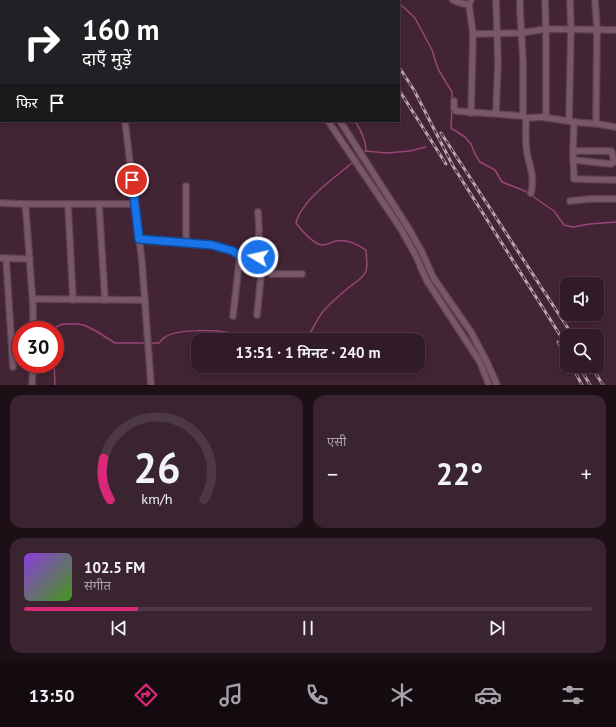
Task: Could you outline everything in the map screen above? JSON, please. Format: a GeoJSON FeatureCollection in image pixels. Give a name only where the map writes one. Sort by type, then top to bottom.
{"type":"FeatureCollection","features":[{"type":"Feature","properties":{"kind":"street"},"geometry":{"type":"LineString","coordinates":[[452,0],[457,2],[470,2],[473,34],[471,113]]}},
{"type":"Feature","properties":{"kind":"street"},"geometry":{"type":"LineString","coordinates":[[496,0],[498,62],[496,113]]}},
{"type":"Feature","properties":{"kind":"street"},"geometry":{"type":"LineString","coordinates":[[520,0],[524,117],[527,151],[533,178],[531,193]]}},
{"type":"Feature","properties":{"kind":"street"},"geometry":{"type":"LineString","coordinates":[[545,0],[546,118]]}},
{"type":"Feature","properties":{"kind":"street"},"geometry":{"type":"LineString","coordinates":[[570,0],[571,121],[574,179],[616,180]]}},
{"type":"Feature","properties":{"kind":"street"},"geometry":{"type":"LineString","coordinates":[[595,0],[596,123]]}},
{"type":"Feature","properties":{"kind":"street"},"geometry":{"type":"LineString","coordinates":[[473,34],[521,33],[546,29],[616,30]]}},
{"type":"Feature","properties":{"kind":"street"},"geometry":{"type":"LineString","coordinates":[[454,101],[455,111],[471,113],[496,113],[596,123],[616,127]]}},
{"type":"Feature","properties":{"kind":"street"},"geometry":{"type":"LineString","coordinates":[[125,122],[139,239],[151,385]]}},
{"type":"Feature","properties":{"kind":"street"},"geometry":{"type":"LineString","coordinates":[[329,122],[401,229],[427,280],[480,362],[489,385]]}},
{"type":"Feature","properties":{"kind":"street"},"geometry":{"type":"LineString","coordinates":[[340,122],[409,229],[434,277],[471,332],[488,362],[496,385]]}},
{"type":"Feature","properties":{"kind":"street"},"geometry":{"type":"LineString","coordinates":[[573,151],[611,151],[614,162],[611,164],[573,160]]}},
{"type":"Feature","properties":{"kind":"street"},"geometry":{"type":"LineString","coordinates":[[186,186],[186,243]]}},
{"type":"Feature","properties":{"kind":"street"},"geometry":{"type":"LineString","coordinates":[[570,201],[616,199]]}},
{"type":"Feature","properties":{"kind":"street"},"geometry":{"type":"LineString","coordinates":[[0,203],[135,204]]}},
{"type":"Feature","properties":{"kind":"street"},"geometry":{"type":"LineString","coordinates":[[25,204],[33,299],[33,321]]}},
{"type":"Feature","properties":{"kind":"street"},"geometry":{"type":"LineString","coordinates":[[68,204],[72,300]]}},
{"type":"Feature","properties":{"kind":"street"},"geometry":{"type":"LineString","coordinates":[[99,204],[105,300]]}},
{"type":"Feature","properties":{"kind":"street"},"geometry":{"type":"LineString","coordinates":[[258,212],[258,257],[262,266],[272,274],[302,274]]}},
{"type":"Feature","properties":{"kind":"street"},"geometry":{"type":"LineString","coordinates":[[139,239],[212,245],[233,251],[240,256],[258,257]]}},
{"type":"Feature","properties":{"kind":"street"},"geometry":{"type":"LineString","coordinates":[[233,316],[240,256]]}},
{"type":"Feature","properties":{"kind":"street"},"geometry":{"type":"LineString","coordinates":[[12,356],[3,258],[30,259]]}},
{"type":"Feature","properties":{"kind":"street"},"geometry":{"type":"LineString","coordinates":[[257,315],[262,266]]}},
{"type":"Feature","properties":{"kind":"street"},"geometry":{"type":"LineString","coordinates":[[33,299],[145,300]]}},
{"type":"Feature","properties":{"kind":"street"},"geometry":{"type":"LineString","coordinates":[[32,384],[33,373]]}},
{"type":"Feature","properties":{"kind":"waterway"},"geometry":{"type":"LineString","coordinates":[[400,4],[415,18],[432,50],[438,69],[452,92],[452,100]]}},
{"type":"Feature","properties":{"kind":"waterway"},"geometry":{"type":"LineString","coordinates":[[452,108],[451,128],[465,137],[471,144],[480,162],[495,170],[502,182],[525,191],[554,211],[564,225],[573,227],[616,222]]}},
{"type":"Feature","properties":{"kind":"waterway"},"geometry":{"type":"LineString","coordinates":[[356,122],[363,135],[366,151],[356,160]]}},
{"type":"Feature","properties":{"kind":"waterway"},"geometry":{"type":"LineString","coordinates":[[366,151],[386,153],[410,151],[426,147]]}},
{"type":"Feature","properties":{"kind":"waterway"},"geometry":{"type":"LineString","coordinates":[[310,333],[318,319],[332,302],[364,274],[367,263],[366,250],[348,241],[336,241],[325,245],[316,243],[308,237],[296,223],[299,214],[312,198],[353,162]]}},
{"type":"Feature","properties":{"kind":"waterway"},"geometry":{"type":"LineString","coordinates":[[64,324],[84,325],[115,343],[159,343],[164,337],[180,332],[190,331],[228,333]]}},
{"type":"Feature","properties":{"kind":"waterway"},"geometry":{"type":"LineString","coordinates":[[54,373],[55,385]]}},
{"type":"Feature","properties":{"kind":"railway"},"geometry":{"type":"LineString","coordinates":[[400,69],[414,90],[453,166],[560,335]]}},
{"type":"Feature","properties":{"kind":"railway"},"geometry":{"type":"LineString","coordinates":[[400,92],[446,164]]}},
{"type":"Feature","properties":{"kind":"railway"},"geometry":{"type":"LineString","coordinates":[[441,133],[568,329]]}},
{"type":"Feature","properties":{"kind":"railway"},"geometry":{"type":"LineString","coordinates":[[576,373],[582,385]]}},
{"type":"Feature","properties":{"kind":"railway"},"geometry":{"type":"LineString","coordinates":[[583,373],[590,385]]}},
{"type":"Feature","properties":{"kind":"railway"},"geometry":{"type":"LineString","coordinates":[[595,373],[603,385]]}},
{"type":"Feature","properties":{"kind":"route"},"geometry":{"type":"LineString","coordinates":[[132,180],[139,239],[212,245],[233,251],[240,256],[258,257]]}}]}
